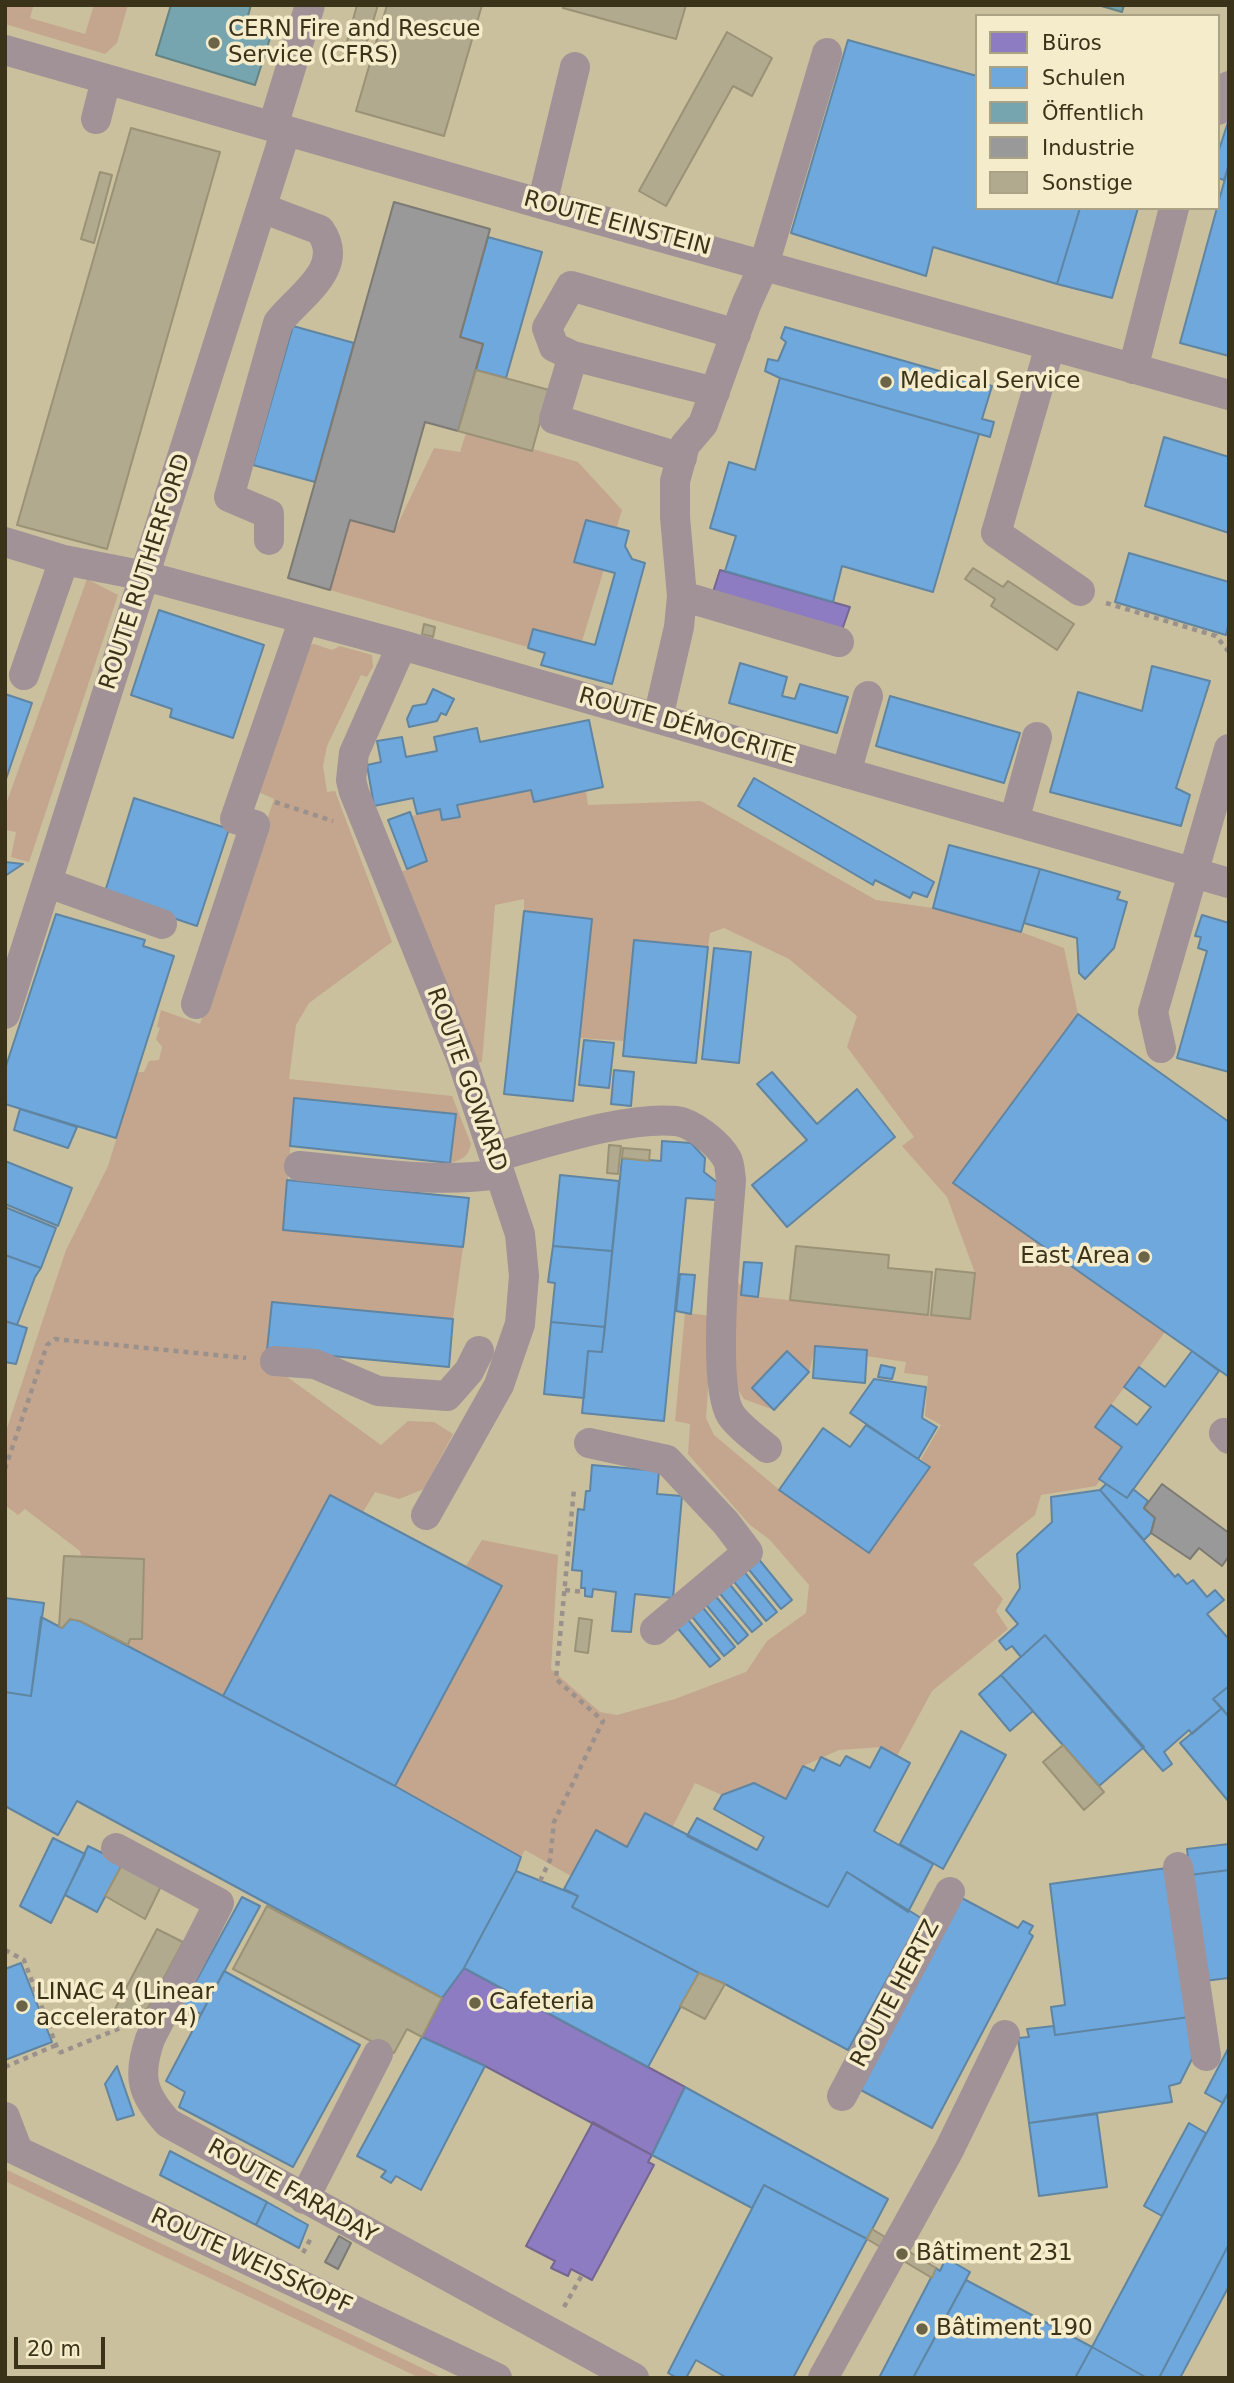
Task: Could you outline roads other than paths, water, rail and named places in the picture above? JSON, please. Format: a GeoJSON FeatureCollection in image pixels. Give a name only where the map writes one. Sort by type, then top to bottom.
{"type":"FeatureCollection","features":[{"type":"Feature","properties":{"kind":"street","name":"ROUTE RUTHERFORD"},"geometry":{"type":"LineString","coordinates":[[5,1014],[262,208],[310,5]]}},
{"type":"Feature","properties":{"kind":"street","name":"ROUTE EINSTEIN"},"geometry":{"type":"LineString","coordinates":[[5,50],[542,204],[1229,395]]}},
{"type":"Feature","properties":{"kind":"street"},"geometry":{"type":"LineString","coordinates":[[658,719],[679,628],[682,596],[675,517],[675,481],[685,445],[703,425],[746,305],[764,265],[827,53]]}},
{"type":"Feature","properties":{"kind":"street"},"geometry":{"type":"LineString","coordinates":[[542,204],[575,67]]}},
{"type":"Feature","properties":{"kind":"street"},"geometry":{"type":"LineString","coordinates":[[96,119],[106,80]]}},
{"type":"Feature","properties":{"kind":"street"},"geometry":{"type":"LineString","coordinates":[[1220,106],[1229,86]]}},
{"type":"Feature","properties":{"kind":"street"},"geometry":{"type":"LineString","coordinates":[[262,208],[320,230],[328,246],[329,258],[314,287],[287,311],[278,323],[229,497],[270,514],[269,540]]}},
{"type":"Feature","properties":{"kind":"street"},"geometry":{"type":"LineString","coordinates":[[1133,369],[1173,210]]}},
{"type":"Feature","properties":{"kind":"street"},"geometry":{"type":"LineString","coordinates":[[715,392],[572,356],[554,347],[547,328],[571,286],[736,334]]}},
{"type":"Feature","properties":{"kind":"street"},"geometry":{"type":"LineString","coordinates":[[1050,346],[996,533],[1080,592]]}},
{"type":"Feature","properties":{"kind":"street"},"geometry":{"type":"LineString","coordinates":[[572,356],[554,419],[682,458]]}},
{"type":"Feature","properties":{"kind":"street","name":"ROUTE DÉMOCRITE"},"geometry":{"type":"LineString","coordinates":[[5,542],[64,559],[145,576],[402,645],[1229,883]]}},
{"type":"Feature","properties":{"kind":"street"},"geometry":{"type":"LineString","coordinates":[[24,676],[64,559]]}},
{"type":"Feature","properties":{"kind":"street"},"geometry":{"type":"LineString","coordinates":[[682,596],[839,642]]}},
{"type":"Feature","properties":{"kind":"street"},"geometry":{"type":"LineString","coordinates":[[196,1004],[255,825],[235,819],[304,620]]}},
{"type":"Feature","properties":{"kind":"street","name":"ROUTE GOWARD"},"geometry":{"type":"LineString","coordinates":[[402,645],[354,754],[351,780],[462,1060],[520,1234],[524,1276],[520,1324],[499,1385],[426,1515]]}},
{"type":"Feature","properties":{"kind":"street"},"geometry":{"type":"LineString","coordinates":[[846,773],[869,696]]}},
{"type":"Feature","properties":{"kind":"street"},"geometry":{"type":"LineString","coordinates":[[1014,821],[1037,737]]}},
{"type":"Feature","properties":{"kind":"street"},"geometry":{"type":"LineString","coordinates":[[1161,1048],[1153,1012],[1229,749]]}},
{"type":"Feature","properties":{"kind":"street"},"geometry":{"type":"LineString","coordinates":[[48,883],[162,924]]}},
{"type":"Feature","properties":{"kind":"street"},"geometry":{"type":"LineString","coordinates":[[299,1166],[433,1179],[465,1179],[497,1165],[604,1128],[678,1121],[704,1133],[727,1160],[731,1180],[722,1316],[723,1397],[731,1415],[767,1448]]}},
{"type":"Feature","properties":{"kind":"street"},"geometry":{"type":"LineString","coordinates":[[275,1361],[314,1364],[378,1391],[447,1396],[469,1371],[479,1352]]}},
{"type":"Feature","properties":{"kind":"street"},"geometry":{"type":"LineString","coordinates":[[589,1443],[667,1460],[726,1523],[748,1552],[655,1630]]}},
{"type":"Feature","properties":{"kind":"street","name":"ROUTE FARADAY"},"geometry":{"type":"LineString","coordinates":[[116,1848],[219,1903],[150,2039],[143,2060],[144,2082],[150,2103],[168,2123],[634,2378]]}},
{"type":"Feature","properties":{"kind":"street"},"geometry":{"type":"LineString","coordinates":[[1178,1867],[1206,2056]]}},
{"type":"Feature","properties":{"kind":"street","name":"ROUTE HERTZ"},"geometry":{"type":"LineString","coordinates":[[842,2096],[950,1892]]}},
{"type":"Feature","properties":{"kind":"street"},"geometry":{"type":"LineString","coordinates":[[823,2378],[949,2150],[1005,2035]]}},
{"type":"Feature","properties":{"kind":"street"},"geometry":{"type":"LineString","coordinates":[[315,2205],[377,2054]]}},
{"type":"Feature","properties":{"kind":"street"},"geometry":{"type":"LineString","coordinates":[[5,2117],[12,2148]]}},
{"type":"Feature","properties":{"kind":"street","name":"ROUTE WEISSKOPF"},"geometry":{"type":"LineString","coordinates":[[12,2148],[497,2378]]}},
{"type":"Feature","properties":{"kind":"place","name":"CERN Fire and Rescue Service (CFRS)"},"geometry":{"type":"Point","coordinates":[214,43]}},
{"type":"Feature","properties":{"kind":"place","name":"Medical Service"},"geometry":{"type":"Point","coordinates":[886,382]}},
{"type":"Feature","properties":{"kind":"place","name":"East Area"},"geometry":{"type":"Point","coordinates":[1144,1257]}},
{"type":"Feature","properties":{"kind":"place","name":"Cafeteria"},"geometry":{"type":"Point","coordinates":[475,2003]}},
{"type":"Feature","properties":{"kind":"place","name":"LINAC 4 (Linear accelerator 4)"},"geometry":{"type":"Point","coordinates":[22,2006]}},
{"type":"Feature","properties":{"kind":"place","name":"Bâtiment 231"},"geometry":{"type":"Point","coordinates":[902,2254]}},
{"type":"Feature","properties":{"kind":"place","name":"Bâtiment 190"},"geometry":{"type":"Point","coordinates":[922,2329]}}]}
